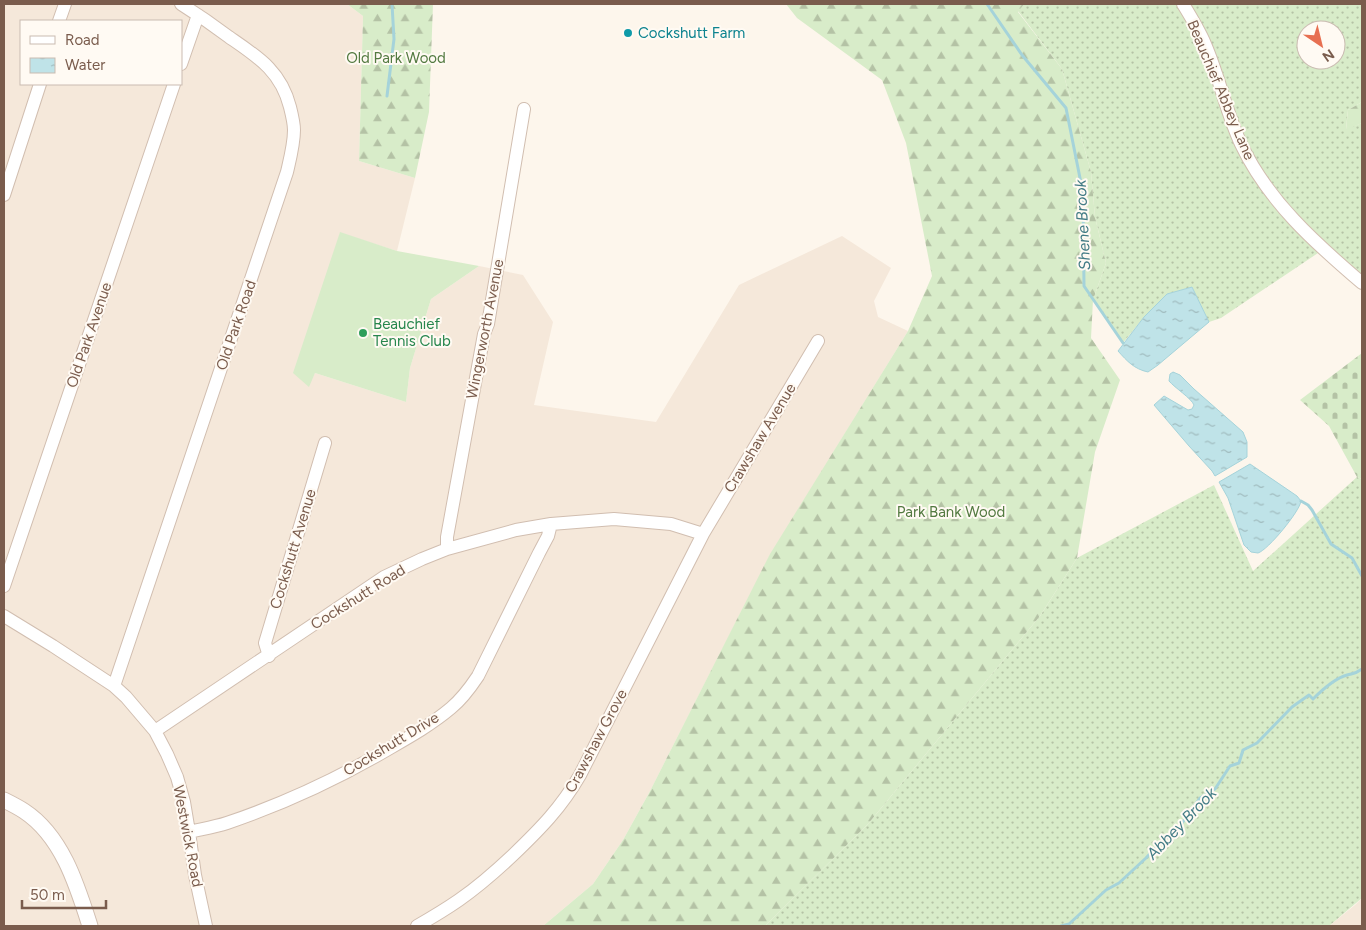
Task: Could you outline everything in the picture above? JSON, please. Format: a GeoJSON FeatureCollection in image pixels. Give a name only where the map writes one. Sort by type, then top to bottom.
{"type":"FeatureCollection","features":[{"type":"Feature","properties":{"kind":"street"},"geometry":{"type":"LineString","coordinates":[[59,20],[65,4]]}},
{"type":"Feature","properties":{"kind":"street","name":"Old Park Road"},"geometry":{"type":"LineString","coordinates":[[114,686],[287,172],[294,130],[287,96],[280,80],[271,69],[258,57],[181,4]]}},
{"type":"Feature","properties":{"kind":"street","name":"Beauchief Abbey Lane"},"geometry":{"type":"LineString","coordinates":[[1183,4],[1204,43],[1240,142],[1258,176],[1294,220],[1362,283]]}},
{"type":"Feature","properties":{"kind":"street"},"geometry":{"type":"LineString","coordinates":[[182,61],[198,15]]}},
{"type":"Feature","properties":{"kind":"street"},"geometry":{"type":"LineString","coordinates":[[4,195],[40,85]]}},
{"type":"Feature","properties":{"kind":"street","name":"Old Park Avenue"},"geometry":{"type":"LineString","coordinates":[[4,586],[174,85]]}},
{"type":"Feature","properties":{"kind":"street","name":"Wingerworth Avenue"},"geometry":{"type":"LineString","coordinates":[[447,549],[447,537],[484,334],[488,324],[524,109]]}},
{"type":"Feature","properties":{"kind":"street","name":"Crawshaw Avenue"},"geometry":{"type":"LineString","coordinates":[[703,534],[818,341]]}},
{"type":"Feature","properties":{"kind":"street","name":"Cockshutt Avenue"},"geometry":{"type":"LineString","coordinates":[[269,656],[265,643],[325,443]]}},
{"type":"Feature","properties":{"kind":"street","name":"Cockshutt Road"},"geometry":{"type":"LineString","coordinates":[[155,731],[384,577],[447,549],[516,530],[551,524],[614,519],[671,524],[703,534]]}},
{"type":"Feature","properties":{"kind":"street","name":"Cockshutt Drive"},"geometry":{"type":"LineString","coordinates":[[190,832],[225,824],[258,812],[362,764],[412,735],[451,707],[470,688],[478,676],[540,554],[551,524]]}},
{"type":"Feature","properties":{"kind":"street","name":"Crawshaw Grove"},"geometry":{"type":"LineString","coordinates":[[416,926],[459,900],[500,867],[538,830],[568,796],[703,534]]}},
{"type":"Feature","properties":{"kind":"street","name":"Westwick Road"},"geometry":{"type":"LineString","coordinates":[[4,616],[114,686],[155,731],[177,777],[184,802],[195,875],[206,926]]}},
{"type":"Feature","properties":{"kind":"street"},"geometry":{"type":"LineString","coordinates":[[4,800],[25,811],[45,829],[71,871],[90,926]]}},
{"type":"Feature","properties":{"kind":"shaded area"},"geometry":{"type":"Polygon","coordinates":[[[4,4],[347,4],[363,16],[359,161],[415,178],[397,251],[340,233],[308,386],[315,373],[406,402],[410,368],[431,299],[479,266],[523,275],[553,322],[534,405],[656,422],[739,285],[842,236],[891,268],[874,301],[878,317],[908,331],[770,555],[649,793],[623,840],[593,884],[543,926],[4,926],[4,4]]]}},
{"type":"Feature","properties":{"kind":"shaded area"},"geometry":{"type":"Polygon","coordinates":[[[1362,898],[1362,926],[1329,926],[1355,905],[1362,898]]]}},
{"type":"Feature","properties":{"kind":"green space","name":"Old Park Wood"},"geometry":{"type":"Polygon","coordinates":[[[347,4],[433,4],[429,112],[415,178],[359,161],[363,16],[347,4]]]}},
{"type":"Feature","properties":{"kind":"green space","name":"Park Bank Wood"},"geometry":{"type":"Polygon","coordinates":[[[786,4],[1024,4],[1018,12],[1062,69],[1091,172],[1095,217],[1106,263],[1093,300],[1091,338],[1120,380],[1095,452],[1077,558],[1040,616],[868,824],[765,926],[543,926],[593,884],[623,840],[649,793],[770,554],[908,331],[932,276],[906,143],[882,80],[797,18],[786,4]]]}},
{"type":"Feature","properties":{"kind":"green space"},"geometry":{"type":"Polygon","coordinates":[[[1024,4],[1362,4],[1362,102],[1348,110],[1346,129],[1362,123],[1362,278],[1327,247],[1221,318],[1209,322],[1192,287],[1167,294],[1144,317],[1123,343],[1093,300],[1106,263],[1095,217],[1091,172],[1062,69],[1018,11],[1024,4]]]}},
{"type":"Feature","properties":{"kind":"green space"},"geometry":{"type":"Polygon","coordinates":[[[1362,102],[1362,123],[1346,130],[1348,110],[1362,102]]]}},
{"type":"Feature","properties":{"kind":"green space","name":"Beauchief Tennis Club"},"geometry":{"type":"Polygon","coordinates":[[[340,232],[397,251],[479,266],[431,299],[410,368],[406,402],[315,373],[309,387],[293,373],[340,232]]]}},
{"type":"Feature","properties":{"kind":"green space"},"geometry":{"type":"Polygon","coordinates":[[[1362,353],[1362,479],[1357,477],[1329,426],[1300,400],[1362,353]]]}},
{"type":"Feature","properties":{"kind":"green space"},"geometry":{"type":"Polygon","coordinates":[[[1357,477],[1362,479],[1362,898],[1329,926],[765,926],[868,824],[1040,616],[1077,558],[1214,485],[1253,571],[1357,477]]]}},
{"type":"Feature","properties":{"kind":"water"},"geometry":{"type":"Polygon","coordinates":[[[1192,287],[1209,322],[1148,372],[1131,364],[1118,351],[1144,317],[1167,294],[1192,287]]]}},
{"type":"Feature","properties":{"kind":"water"},"geometry":{"type":"Polygon","coordinates":[[[1173,372],[1180,375],[1243,432],[1247,442],[1247,457],[1215,476],[1154,405],[1164,396],[1188,410],[1192,409],[1194,405],[1192,402],[1169,381],[1170,374],[1173,372]]]}},
{"type":"Feature","properties":{"kind":"water"},"geometry":{"type":"Polygon","coordinates":[[[1250,464],[1297,496],[1301,501],[1283,530],[1269,545],[1258,553],[1251,552],[1244,545],[1228,498],[1219,482],[1250,464]]]}},
{"type":"Feature","properties":{"kind":"waterway"},"geometry":{"type":"LineString","coordinates":[[387,96],[394,39],[392,4]]}},
{"type":"Feature","properties":{"kind":"waterway","name":"Shene Brook"},"geometry":{"type":"LineString","coordinates":[[987,4],[1022,55],[1066,108],[1083,193],[1084,286],[1123,343]]}},
{"type":"Feature","properties":{"kind":"waterway","name":"Shene Brook"},"geometry":{"type":"LineString","coordinates":[[1301,501],[1312,510],[1331,544],[1352,558],[1362,576]]}},
{"type":"Feature","properties":{"kind":"waterway","name":"Abbey Brook"},"geometry":{"type":"LineString","coordinates":[[1061,926],[1069,924],[1106,890],[1119,883],[1180,826],[1200,798],[1215,789],[1230,766],[1239,763],[1243,750],[1257,743],[1292,707],[1309,695],[1313,699],[1338,679],[1362,669]]}},
{"type":"Feature","properties":{"kind":"place","name":"Cockshutt Farm"},"geometry":{"type":"Point","coordinates":[628,33]}},
{"type":"Feature","properties":{"kind":"place","name":"Beauchief Tennis Club"},"geometry":{"type":"Point","coordinates":[363,333]}}]}
